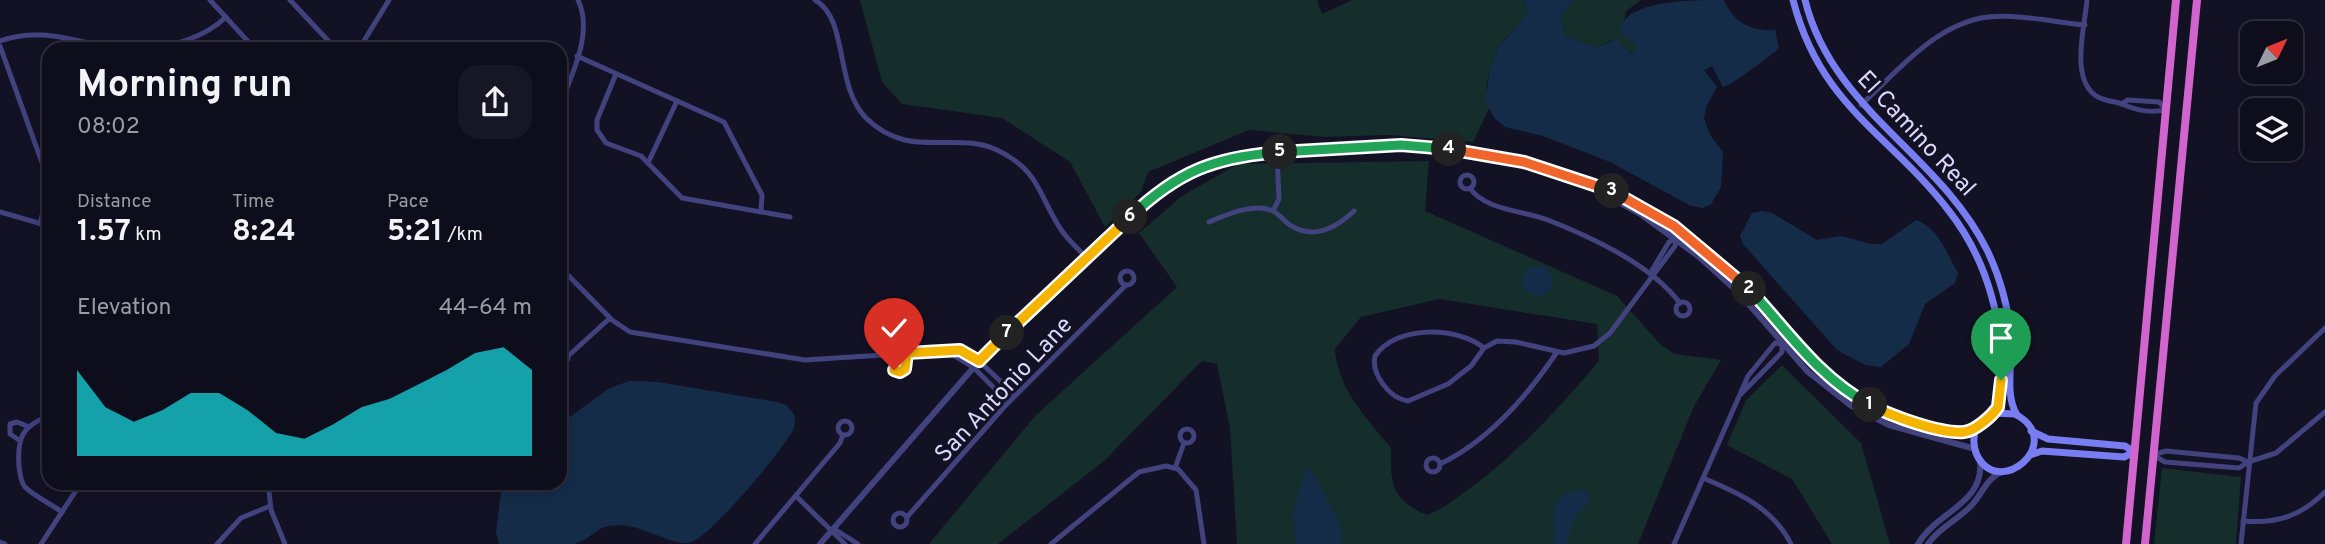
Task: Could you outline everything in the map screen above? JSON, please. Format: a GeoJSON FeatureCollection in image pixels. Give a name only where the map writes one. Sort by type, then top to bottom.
{"type":"FeatureCollection","features":[{"type":"Feature","properties":{"kind":"highway"},"geometry":{"type":"LineString","coordinates":[[2126,544],[2176,0]]}},
{"type":"Feature","properties":{"kind":"highway"},"geometry":{"type":"LineString","coordinates":[[2145,544],[2197,0]]}},
{"type":"Feature","properties":{"kind":"highway"},"geometry":{"type":"LineString","coordinates":[[2134,452],[2153,455]]}},
{"type":"Feature","properties":{"kind":"main road","name":"El Camino Real"},"geometry":{"type":"LineString","coordinates":[[1793,0],[1816,62],[1853,113],[1934,192],[1976,254],[1995,308],[2001,380],[2000,401],[1993,414]]}},
{"type":"Feature","properties":{"kind":"main road","name":"El Camino Real"},"geometry":{"type":"LineString","coordinates":[[1805,0],[1825,53],[1861,105],[1941,183],[1976,230],[2006,305],[2012,350],[2011,402],[2018,415]]}},
{"type":"Feature","properties":{"kind":"main road"},"geometry":{"type":"LineString","coordinates":[[1853,113],[1861,105]]}},
{"type":"Feature","properties":{"kind":"main road"},"geometry":{"type":"LineString","coordinates":[[1966,236],[1976,230]]}},
{"type":"Feature","properties":{"kind":"main road"},"geometry":{"type":"LineString","coordinates":[[1995,308],[2006,305]]}},
{"type":"Feature","properties":{"kind":"main road"},"geometry":{"type":"LineString","coordinates":[[2031,431],[2033,445],[2030,455],[2019,467],[2004,471],[1992,469],[1980,460],[1975,449],[1978,426],[1993,414],[2006,412],[2018,415],[2031,431],[2048,439],[2125,446],[2134,452]]}},
{"type":"Feature","properties":{"kind":"main road"},"geometry":{"type":"LineString","coordinates":[[2030,455],[2042,451],[2123,457],[2134,452]]}},
{"type":"Feature","properties":{"kind":"street"},"geometry":{"type":"LineString","coordinates":[[210,0],[248,42]]}},
{"type":"Feature","properties":{"kind":"street"},"geometry":{"type":"LineString","coordinates":[[290,0],[329,42]]}},
{"type":"Feature","properties":{"kind":"street"},"geometry":{"type":"LineString","coordinates":[[377,0],[384,8]]}},
{"type":"Feature","properties":{"kind":"street"},"geometry":{"type":"LineString","coordinates":[[363,42],[389,0]]}},
{"type":"Feature","properties":{"kind":"street"},"geometry":{"type":"LineString","coordinates":[[567,87],[584,30],[583,13],[578,0]]}},
{"type":"Feature","properties":{"kind":"street"},"geometry":{"type":"LineString","coordinates":[[815,0],[831,14],[846,85],[856,105],[871,122],[891,136],[909,142],[978,145],[1002,153],[1034,177],[1061,230],[1087,258]]}},
{"type":"Feature","properties":{"kind":"street"},"geometry":{"type":"LineString","coordinates":[[2087,0],[2082,65],[2087,85],[2099,98],[2120,104],[2128,100],[2159,102],[2166,108]]}},
{"type":"Feature","properties":{"kind":"street"},"geometry":{"type":"LineString","coordinates":[[1861,105],[1925,46],[1971,21],[2010,17],[2085,25]]}},
{"type":"Feature","properties":{"kind":"street"},"geometry":{"type":"LineString","coordinates":[[176,42],[200,36],[226,18]]}},
{"type":"Feature","properties":{"kind":"street"},"geometry":{"type":"LineString","coordinates":[[42,162],[0,43],[20,34],[47,33],[74,42]]}},
{"type":"Feature","properties":{"kind":"street"},"geometry":{"type":"LineString","coordinates":[[578,56],[726,124],[762,195],[761,211]]}},
{"type":"Feature","properties":{"kind":"street"},"geometry":{"type":"LineString","coordinates":[[617,74],[607,92],[597,130],[606,143],[641,156],[679,196],[790,218]]}},
{"type":"Feature","properties":{"kind":"street"},"geometry":{"type":"LineString","coordinates":[[648,163],[677,101]]}},
{"type":"Feature","properties":{"kind":"street"},"geometry":{"type":"LineString","coordinates":[[820,544],[973,367],[1161,188],[1185,173],[1235,156],[1401,145],[1462,150],[1524,162],[1584,182],[1625,197],[1682,231],[1745,285],[1812,362],[1856,397],[1896,416],[1928,425],[1965,432],[1978,426]]}},
{"type":"Feature","properties":{"kind":"street"},"geometry":{"type":"LineString","coordinates":[[1273,211],[1279,199],[1277,153]]}},
{"type":"Feature","properties":{"kind":"street"},"geometry":{"type":"LineString","coordinates":[[1584,182],[1676,239],[1738,292],[1808,372],[1850,405],[1889,425],[1975,449]]}},
{"type":"Feature","properties":{"kind":"street"},"geometry":{"type":"LineString","coordinates":[[1470,188],[1483,201],[1570,230],[1650,275],[1680,303]]}},
{"type":"Feature","properties":{"kind":"street"},"geometry":{"type":"LineString","coordinates":[[1209,222],[1241,211],[1260,208],[1273,211],[1293,227],[1318,231],[1335,227],[1354,211]]}},
{"type":"Feature","properties":{"kind":"street"},"geometry":{"type":"LineString","coordinates":[[0,212],[40,224],[42,216]]}},
{"type":"Feature","properties":{"kind":"street"},"geometry":{"type":"LineString","coordinates":[[1484,348],[1459,334],[1423,332],[1383,346],[1375,356],[1374,369],[1396,398],[1415,400],[1462,373],[1484,348],[1497,341],[1516,342],[1557,352],[1584,351],[1602,341],[1650,275],[1675,246],[1682,231]]}},
{"type":"Feature","properties":{"kind":"street"},"geometry":{"type":"LineString","coordinates":[[567,274],[610,318],[630,332],[793,359],[960,350],[979,361],[1014,395]]}},
{"type":"Feature","properties":{"kind":"street","name":"San Antonio Lane"},"geometry":{"type":"LineString","coordinates":[[907,517],[1014,395],[1113,301],[1125,286]]}},
{"type":"Feature","properties":{"kind":"street"},"geometry":{"type":"LineString","coordinates":[[568,357],[610,318]]}},
{"type":"Feature","properties":{"kind":"street"},"geometry":{"type":"LineString","coordinates":[[2241,544],[2253,411],[2259,396],[2275,376],[2325,328]]}},
{"type":"Feature","properties":{"kind":"street"},"geometry":{"type":"LineString","coordinates":[[1674,544],[1754,366],[1775,343],[1782,344],[1790,338]]}},
{"type":"Feature","properties":{"kind":"street"},"geometry":{"type":"LineString","coordinates":[[1741,394],[1782,352],[1782,344]]}},
{"type":"Feature","properties":{"kind":"street"},"geometry":{"type":"LineString","coordinates":[[947,351],[973,367],[1008,402]]}},
{"type":"Feature","properties":{"kind":"street"},"geometry":{"type":"LineString","coordinates":[[1440,464],[1453,458],[1510,411],[1557,352]]}},
{"type":"Feature","properties":{"kind":"street"},"geometry":{"type":"LineString","coordinates":[[889,354],[894,370],[900,372],[906,366],[907,353]]}},
{"type":"Feature","properties":{"kind":"street"},"geometry":{"type":"LineString","coordinates":[[2153,455],[2165,462],[2239,468],[2248,462],[2276,453],[2325,412]]}},
{"type":"Feature","properties":{"kind":"street"},"geometry":{"type":"LineString","coordinates":[[42,419],[27,426],[19,440],[23,484],[62,512]]}},
{"type":"Feature","properties":{"kind":"street"},"geometry":{"type":"LineString","coordinates":[[19,440],[10,434],[10,424],[17,422],[27,426]]}},
{"type":"Feature","properties":{"kind":"street"},"geometry":{"type":"LineString","coordinates":[[1926,436],[1928,425]]}},
{"type":"Feature","properties":{"kind":"street"},"geometry":{"type":"LineString","coordinates":[[755,544],[843,435]]}},
{"type":"Feature","properties":{"kind":"street"},"geometry":{"type":"LineString","coordinates":[[1175,468],[1184,443]]}},
{"type":"Feature","properties":{"kind":"street"},"geometry":{"type":"LineString","coordinates":[[2153,455],[2166,451],[2239,458],[2248,462]]}},
{"type":"Feature","properties":{"kind":"street"},"geometry":{"type":"LineString","coordinates":[[1918,544],[1933,524],[1972,494],[1981,478],[1980,460]]}},
{"type":"Feature","properties":{"kind":"street"},"geometry":{"type":"LineString","coordinates":[[1051,544],[1139,472],[1155,466],[1175,468],[1186,475],[1196,490],[1204,544]]}},
{"type":"Feature","properties":{"kind":"street"},"geometry":{"type":"LineString","coordinates":[[1928,544],[1938,531],[1969,508],[1990,479],[2004,471]]}},
{"type":"Feature","properties":{"kind":"street"},"geometry":{"type":"LineString","coordinates":[[1703,478],[1760,506],[1784,531],[1791,544]]}},
{"type":"Feature","properties":{"kind":"street"},"geometry":{"type":"LineString","coordinates":[[41,544],[76,490]]}},
{"type":"Feature","properties":{"kind":"street"},"geometry":{"type":"LineString","coordinates":[[269,490],[271,506],[285,544]]}},
{"type":"Feature","properties":{"kind":"street"},"geometry":{"type":"LineString","coordinates":[[2243,521],[2271,522],[2289,517],[2310,506],[2325,492]]}},
{"type":"Feature","properties":{"kind":"street"},"geometry":{"type":"LineString","coordinates":[[796,496],[833,529],[845,544]]}},
{"type":"Feature","properties":{"kind":"street"},"geometry":{"type":"LineString","coordinates":[[217,544],[241,518],[271,506]]}},
{"type":"Feature","properties":{"kind":"street"},"geometry":{"type":"LineString","coordinates":[[833,529],[858,544]]}},
{"type":"Feature","properties":{"kind":"street"},"geometry":{"type":"LineString","coordinates":[[0,542],[5,544]]}},
{"type":"Feature","properties":{"kind":"green space"},"geometry":{"type":"Polygon","coordinates":[[[860,0],[1317,0],[1322,14],[1352,0],[1523,0],[1529,13],[1503,42],[1490,68],[1486,95],[1489,109],[1473,142],[1389,135],[1325,137],[1249,130],[1148,172],[1141,192],[1105,227],[1070,162],[1002,118],[902,104],[882,82],[860,0]]]}},
{"type":"Feature","properties":{"kind":"green space"},"geometry":{"type":"Polygon","coordinates":[[[1575,0],[1641,0],[1626,11],[1622,33],[1636,44],[1636,50],[1628,53],[1614,39],[1598,47],[1566,37],[1560,16],[1575,0]]]}},
{"type":"Feature","properties":{"kind":"green space"},"geometry":{"type":"Polygon","coordinates":[[[1429,161],[1425,211],[1617,296],[1661,345],[1675,354],[1721,360],[1694,406],[1638,544],[1237,544],[1230,428],[1217,364],[1202,361],[1104,461],[998,544],[929,544],[1035,416],[1177,287],[1139,233],[1182,196],[1238,164],[1429,161]],[[1439,299],[1361,317],[1335,349],[1341,377],[1347,390],[1391,448],[1391,472],[1400,497],[1427,515],[1453,501],[1494,469],[1570,394],[1599,361],[1597,324],[1439,299]]]}},
{"type":"Feature","properties":{"kind":"green space"},"geometry":{"type":"Polygon","coordinates":[[[1782,365],[1861,443],[1890,544],[1832,544],[1792,479],[1727,445],[1746,400],[1782,365]]]}},
{"type":"Feature","properties":{"kind":"green space"},"geometry":{"type":"Polygon","coordinates":[[[2162,468],[2241,477],[2236,544],[2154,544],[2162,468]]]}},
{"type":"Feature","properties":{"kind":"water"},"geometry":{"type":"Polygon","coordinates":[[[1523,0],[1575,0],[1560,16],[1566,37],[1598,47],[1616,39],[1629,53],[1636,50],[1636,44],[1619,32],[1623,21],[1632,13],[1660,4],[1724,0],[1744,24],[1775,30],[1779,48],[1727,86],[1723,87],[1712,66],[1704,70],[1717,87],[1706,107],[1704,119],[1710,135],[1723,152],[1721,187],[1711,204],[1703,208],[1691,206],[1610,162],[1543,136],[1505,127],[1495,119],[1485,101],[1490,68],[1500,45],[1529,13],[1523,0]]]}},
{"type":"Feature","properties":{"kind":"water"},"geometry":{"type":"Polygon","coordinates":[[[1752,213],[1772,213],[1817,240],[1841,236],[1871,244],[1882,244],[1916,220],[1930,229],[1941,242],[1958,273],[1955,283],[1925,304],[1909,344],[1881,367],[1865,365],[1837,350],[1743,244],[1740,236],[1752,213]]]}},
{"type":"Feature","properties":{"kind":"water"},"geometry":{"type":"Polygon","coordinates":[[[1537,266],[1543,267],[1551,275],[1551,287],[1543,295],[1537,296],[1531,295],[1523,287],[1522,281],[1523,275],[1531,267],[1537,266]]]}},
{"type":"Feature","properties":{"kind":"water"},"geometry":{"type":"Polygon","coordinates":[[[629,381],[658,382],[777,402],[786,405],[794,414],[795,426],[775,456],[728,511],[699,538],[689,543],[617,525],[602,528],[574,544],[499,544],[496,532],[501,490],[567,490],[567,419],[608,389],[629,381]]]}},
{"type":"Feature","properties":{"kind":"water"},"geometry":{"type":"Polygon","coordinates":[[[1309,467],[1338,519],[1343,544],[1296,544],[1293,512],[1306,468],[1309,467]]]}},
{"type":"Feature","properties":{"kind":"water"},"geometry":{"type":"Polygon","coordinates":[[[1578,490],[1590,492],[1589,501],[1575,518],[1566,544],[1553,544],[1556,504],[1567,493],[1578,490]]]}},
{"type":"Feature","properties":{"kind":"route"},"geometry":{"type":"LineString","coordinates":[[894,370],[903,372],[907,353],[953,349],[969,353],[979,361],[1161,188],[1198,167],[1235,156],[1401,145],[1494,155],[1605,187],[1642,206],[1674,226],[1726,266],[1765,305],[1812,362],[1856,397],[1878,409],[1952,431],[1967,432],[1993,414],[1998,407],[2001,380]]}}]}
